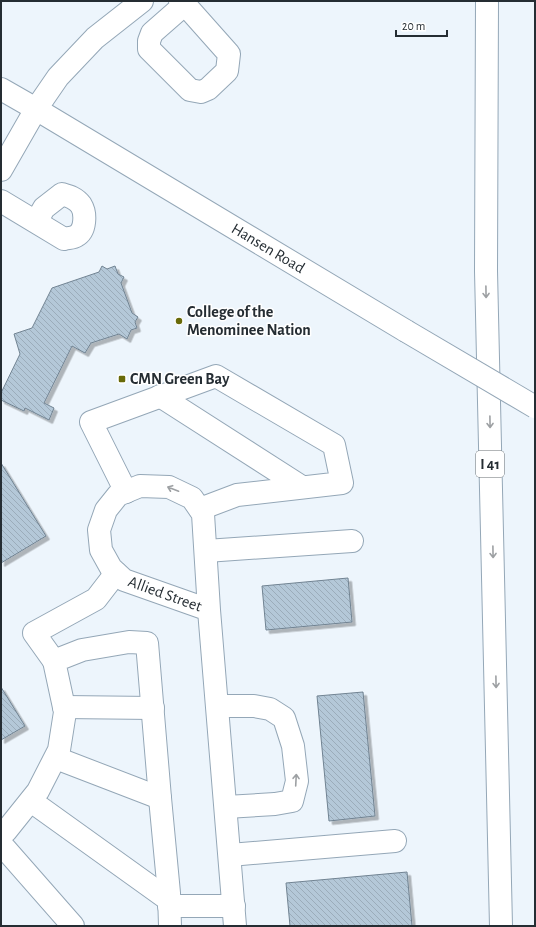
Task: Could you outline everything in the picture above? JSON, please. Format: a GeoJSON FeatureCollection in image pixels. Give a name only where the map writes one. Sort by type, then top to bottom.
{"type":"FeatureCollection","features":[{"type":"Feature","properties":{"kind":"main road"},"geometry":{"type":"LineString","coordinates":[[1,170],[36,109],[58,77],[94,38],[142,1]]}},
{"type":"Feature","properties":{"kind":"main road"},"geometry":{"type":"LineString","coordinates":[[472,1],[486,271]]}},
{"type":"Feature","properties":{"kind":"main road","name":"I 41"},"geometry":{"type":"LineString","coordinates":[[486,1],[486,271],[502,926]]}},
{"type":"Feature","properties":{"kind":"main road","name":"Hansen Road"},"geometry":{"type":"LineString","coordinates":[[1,89],[406,332],[535,407]]}},
{"type":"Feature","properties":{"kind":"main road"},"geometry":{"type":"LineString","coordinates":[[1,201],[36,222]]}},
{"type":"Feature","properties":{"kind":"main road"},"geometry":{"type":"LineString","coordinates":[[126,492],[91,422],[216,376],[334,445],[342,483],[237,495],[200,509]]}},
{"type":"Feature","properties":{"kind":"main road"},"geometry":{"type":"LineString","coordinates":[[160,396],[302,488]]}},
{"type":"Feature","properties":{"kind":"main road","name":"Allied Street"},"geometry":{"type":"LineString","coordinates":[[210,610],[124,580],[111,568],[101,550],[99,530],[106,510],[118,495],[140,486],[169,487],[192,498],[203,514],[235,916]]}},
{"type":"Feature","properties":{"kind":"main road"},"geometry":{"type":"LineString","coordinates":[[206,551],[352,540]]}},
{"type":"Feature","properties":{"kind":"main road"},"geometry":{"type":"LineString","coordinates":[[1,834],[6,831],[38,791],[59,750],[65,712],[64,707],[54,661],[34,633],[96,599],[116,573]]}},
{"type":"Feature","properties":{"kind":"main road"},"geometry":{"type":"LineString","coordinates":[[54,661],[82,650],[130,642],[147,643],[170,911]]}},
{"type":"Feature","properties":{"kind":"main road"},"geometry":{"type":"LineString","coordinates":[[218,706],[254,706],[270,709],[284,718],[293,746],[297,781],[292,801],[226,808]]}},
{"type":"Feature","properties":{"kind":"main road"},"geometry":{"type":"LineString","coordinates":[[64,707],[153,708]]}},
{"type":"Feature","properties":{"kind":"main road"},"geometry":{"type":"LineString","coordinates":[[56,758],[160,798]]}},
{"type":"Feature","properties":{"kind":"main road"},"geometry":{"type":"LineString","coordinates":[[31,801],[170,911],[235,916]]}},
{"type":"Feature","properties":{"kind":"main road"},"geometry":{"type":"LineString","coordinates":[[230,855],[395,841]]}},
{"type":"Feature","properties":{"kind":"main road"},"geometry":{"type":"LineString","coordinates":[[1,844],[73,926]]}},
{"type":"Feature","properties":{"kind":"building"},"geometry":{"type":"Polygon","coordinates":[[[102,266],[107,269],[115,266],[118,274],[124,277],[121,283],[132,313],[138,317],[135,322],[137,328],[131,330],[127,339],[119,334],[91,343],[85,353],[72,346],[44,403],[54,408],[49,420],[25,408],[24,411],[1,400],[1,393],[20,354],[14,334],[32,328],[52,288],[99,272],[102,266]]]}},
{"type":"Feature","properties":{"kind":"building"},"geometry":{"type":"Polygon","coordinates":[[[1,463],[46,536],[1,563],[1,463]]]}},
{"type":"Feature","properties":{"kind":"building"},"geometry":{"type":"Polygon","coordinates":[[[348,578],[352,622],[266,630],[262,586],[348,578]]]}},
{"type":"Feature","properties":{"kind":"building"},"geometry":{"type":"Polygon","coordinates":[[[1,687],[25,726],[1,740],[1,687]]]}},
{"type":"Feature","properties":{"kind":"building"},"geometry":{"type":"Polygon","coordinates":[[[363,692],[375,816],[329,821],[317,696],[363,692]]]}},
{"type":"Feature","properties":{"kind":"building"},"geometry":{"type":"Polygon","coordinates":[[[407,872],[412,926],[290,926],[286,883],[407,872]]]}},
{"type":"Feature","properties":{"kind":"place","name":"College of the Menominee Nation"},"geometry":{"type":"Point","coordinates":[179,321]}},
{"type":"Feature","properties":{"kind":"place","name":"CMN Green Bay"},"geometry":{"type":"Point","coordinates":[122,379]}}]}
